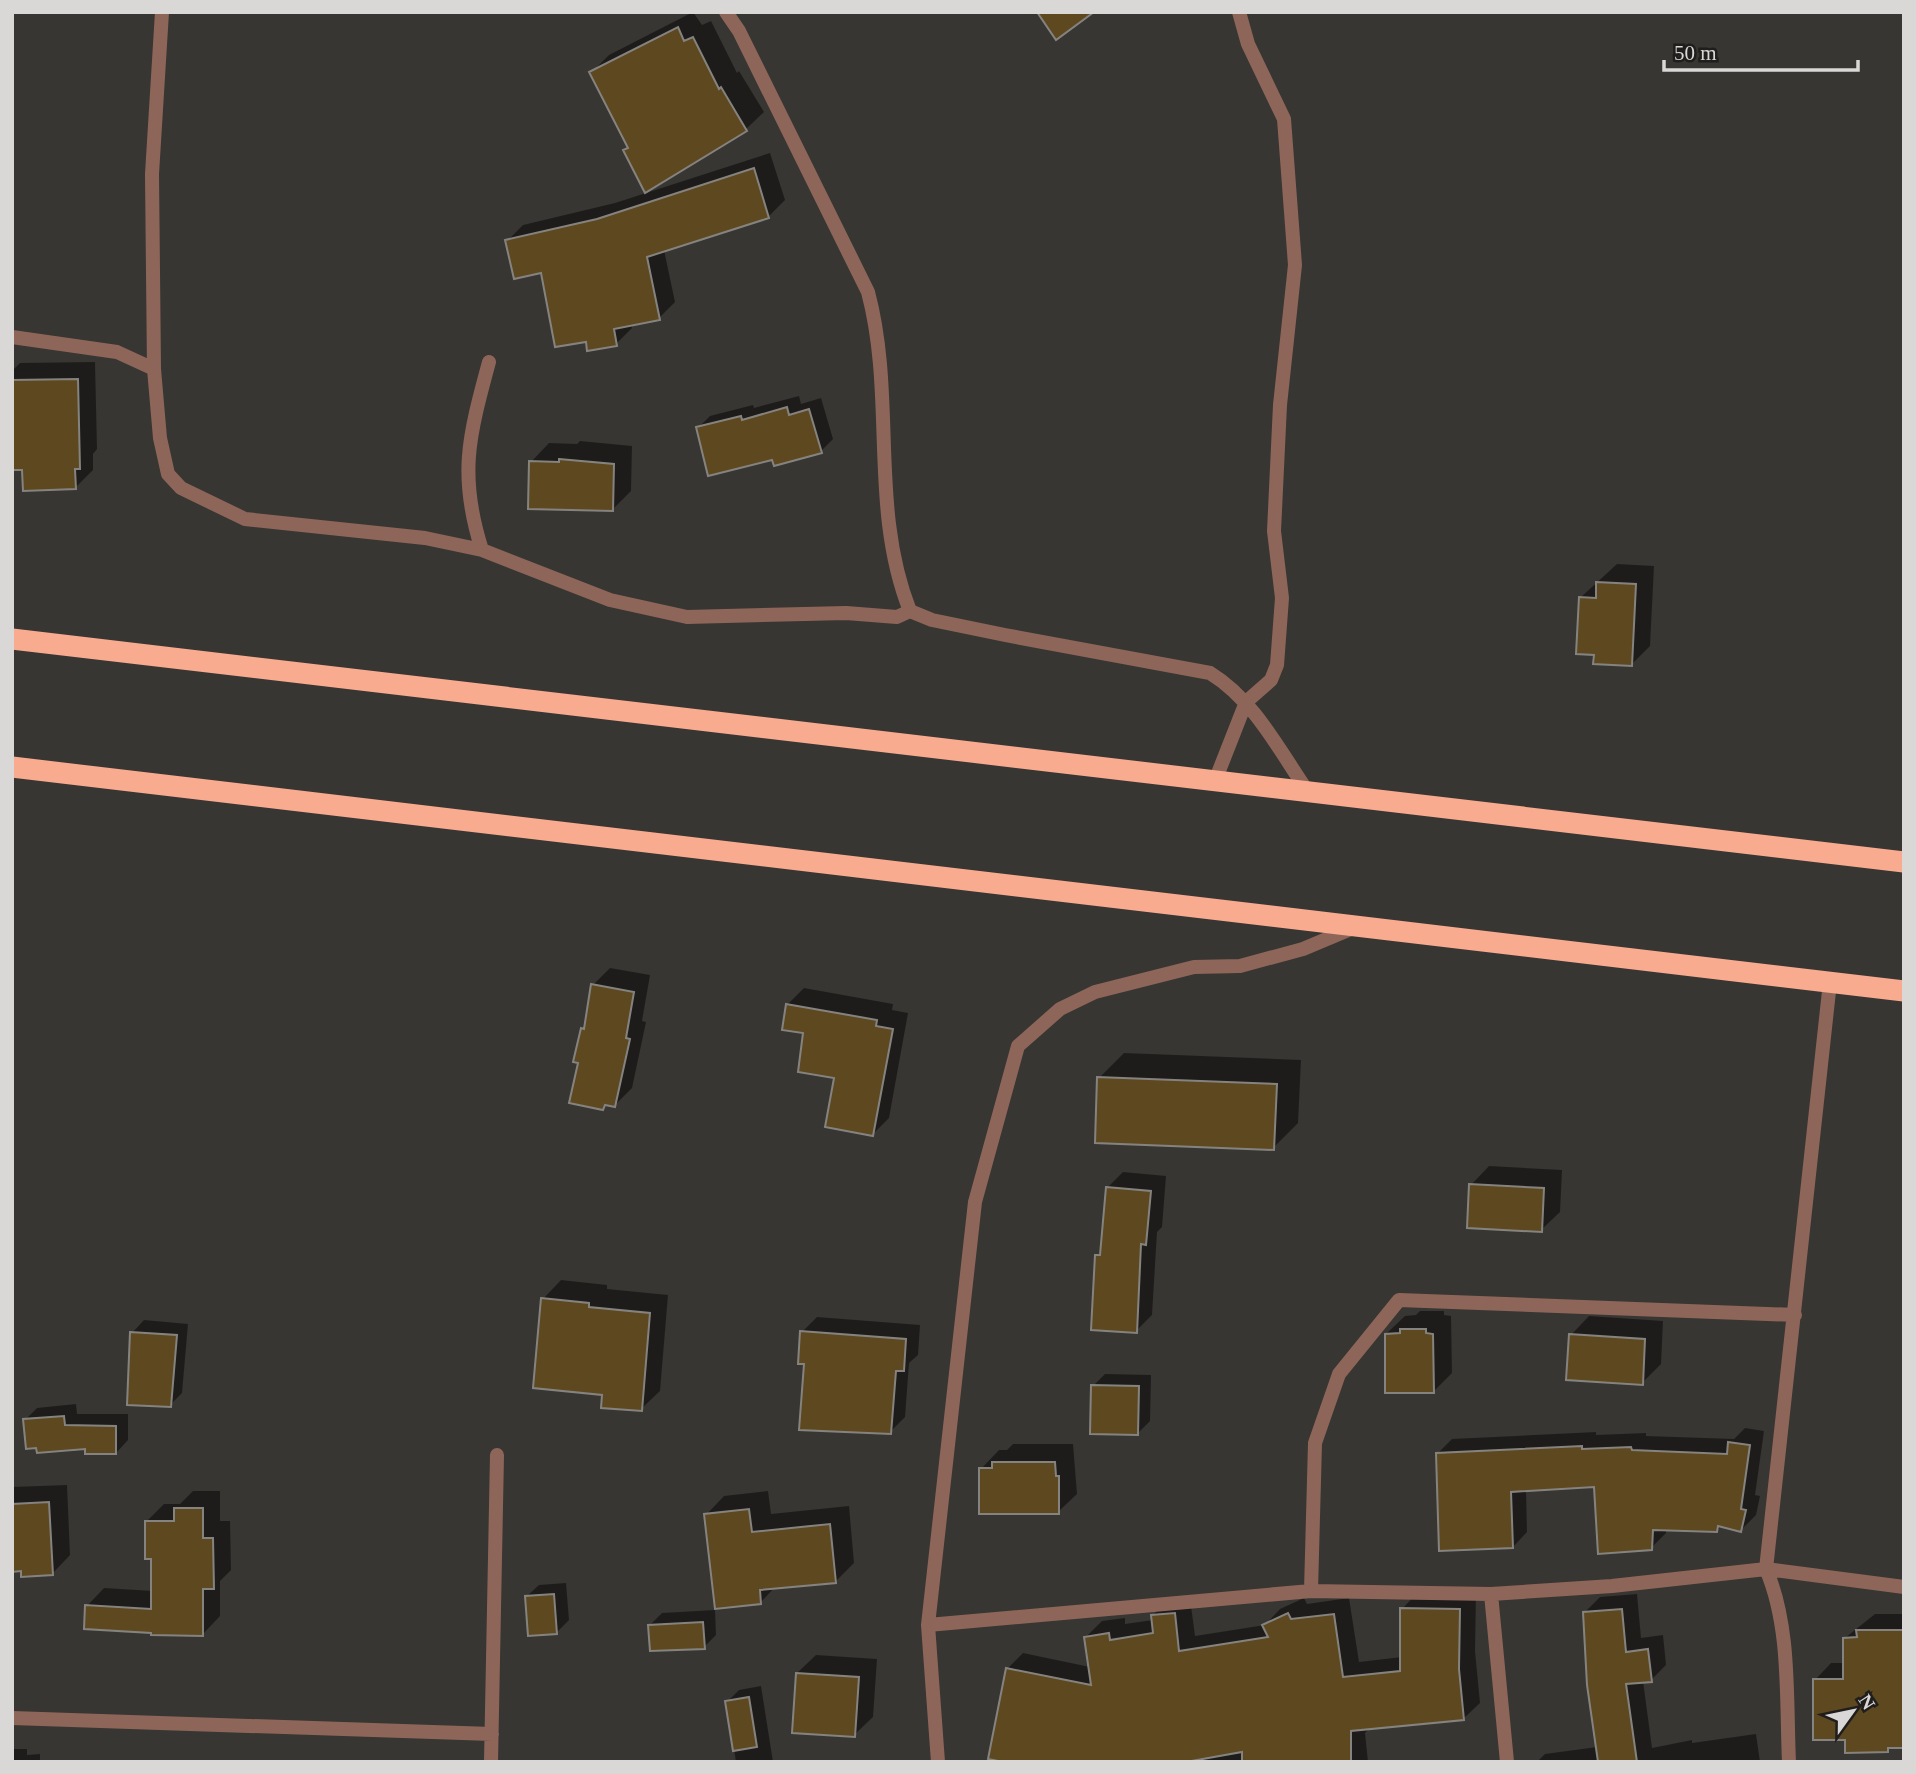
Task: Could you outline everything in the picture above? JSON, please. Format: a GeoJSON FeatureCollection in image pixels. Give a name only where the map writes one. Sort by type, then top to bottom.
{"type":"FeatureCollection","features":[{"type":"Feature","properties":{"kind":"highway"},"geometry":{"type":"LineString","coordinates":[[12,639],[1904,862]]}},
{"type":"Feature","properties":{"kind":"highway"},"geometry":{"type":"LineString","coordinates":[[12,767],[1904,991]]}},
{"type":"Feature","properties":{"kind":"street"},"geometry":{"type":"LineString","coordinates":[[162,12],[152,174],[154,369],[160,438],[168,474],[181,488],[245,519],[425,538],[482,551],[610,600],[688,617],[845,613],[897,617],[910,611]]}},
{"type":"Feature","properties":{"kind":"street"},"geometry":{"type":"LineString","coordinates":[[726,12],[739,31],[868,292],[878,330],[883,377],[886,515],[898,580],[910,611],[932,620],[1210,673],[1232,687],[1246,702],[1308,792]]}},
{"type":"Feature","properties":{"kind":"street"},"geometry":{"type":"LineString","coordinates":[[1215,781],[1246,702],[1270,680],[1277,665],[1282,598],[1274,531],[1280,405],[1295,265],[1284,119],[1248,44],[1239,12]]}},
{"type":"Feature","properties":{"kind":"street"},"geometry":{"type":"LineString","coordinates":[[12,337],[117,352],[154,369]]}},
{"type":"Feature","properties":{"kind":"street"},"geometry":{"type":"LineString","coordinates":[[482,551],[473,520],[468,477],[469,438],[489,362]]}},
{"type":"Feature","properties":{"kind":"street"},"geometry":{"type":"LineString","coordinates":[[938,1762],[928,1625],[975,1202],[1018,1046],[1060,1009],[1095,992],[1194,967],[1240,966],[1303,949],[1359,926]]}},
{"type":"Feature","properties":{"kind":"street"},"geometry":{"type":"LineString","coordinates":[[1789,1762],[1781,1617],[1776,1592],[1766,1569],[1830,982]]}},
{"type":"Feature","properties":{"kind":"street"},"geometry":{"type":"LineString","coordinates":[[1311,1591],[1315,1443],[1339,1374],[1399,1300],[1795,1315]]}},
{"type":"Feature","properties":{"kind":"street"},"geometry":{"type":"LineString","coordinates":[[491,1762],[497,1455]]}},
{"type":"Feature","properties":{"kind":"street"},"geometry":{"type":"LineString","coordinates":[[928,1625],[1311,1591],[1492,1594],[1612,1586],[1766,1569],[1904,1587]]}},
{"type":"Feature","properties":{"kind":"street"},"geometry":{"type":"LineString","coordinates":[[1492,1594],[1507,1762]]}},
{"type":"Feature","properties":{"kind":"street"},"geometry":{"type":"LineString","coordinates":[[12,1718],[492,1734]]}},
{"type":"Feature","properties":{"kind":"building"},"geometry":{"type":"Polygon","coordinates":[[[1037,12],[1094,12],[1056,40],[1037,12]]]}},
{"type":"Feature","properties":{"kind":"building"},"geometry":{"type":"Polygon","coordinates":[[[678,27],[684,41],[693,37],[719,89],[721,87],[747,131],[645,193],[623,150],[628,148],[589,72],[678,27]]]}},
{"type":"Feature","properties":{"kind":"building"},"geometry":{"type":"Polygon","coordinates":[[[754,168],[769,218],[647,257],[660,320],[614,329],[617,346],[587,351],[586,342],[555,347],[541,273],[514,279],[505,240],[597,219],[754,168]]]}},
{"type":"Feature","properties":{"kind":"building"},"geometry":{"type":"Polygon","coordinates":[[[78,379],[80,469],[75,469],[76,489],[23,491],[22,470],[12,470],[12,380],[78,379]]]}},
{"type":"Feature","properties":{"kind":"building"},"geometry":{"type":"Polygon","coordinates":[[[787,407],[789,415],[809,409],[822,453],[774,466],[772,460],[708,476],[696,427],[741,416],[742,420],[787,407]]]}},
{"type":"Feature","properties":{"kind":"building"},"geometry":{"type":"Polygon","coordinates":[[[559,459],[614,464],[613,511],[528,509],[529,461],[559,462],[559,459]]]}},
{"type":"Feature","properties":{"kind":"building"},"geometry":{"type":"Polygon","coordinates":[[[1596,582],[1636,584],[1632,666],[1593,664],[1594,655],[1576,654],[1579,597],[1596,598],[1596,582]]]}},
{"type":"Feature","properties":{"kind":"building"},"geometry":{"type":"Polygon","coordinates":[[[591,984],[634,992],[626,1038],[630,1039],[615,1107],[605,1105],[603,1110],[569,1103],[578,1063],[573,1062],[581,1028],[584,1029],[591,984]]]}},
{"type":"Feature","properties":{"kind":"building"},"geometry":{"type":"Polygon","coordinates":[[[786,1004],[877,1020],[876,1026],[893,1029],[873,1136],[825,1127],[834,1078],[798,1072],[803,1033],[782,1030],[786,1004]]]}},
{"type":"Feature","properties":{"kind":"building"},"geometry":{"type":"Polygon","coordinates":[[[1097,1077],[1277,1084],[1274,1150],[1095,1143],[1097,1077]]]}},
{"type":"Feature","properties":{"kind":"building"},"geometry":{"type":"Polygon","coordinates":[[[1469,1184],[1544,1188],[1542,1232],[1467,1228],[1469,1184]]]}},
{"type":"Feature","properties":{"kind":"building"},"geometry":{"type":"Polygon","coordinates":[[[1106,1187],[1151,1191],[1146,1245],[1141,1244],[1137,1333],[1091,1330],[1095,1255],[1100,1255],[1106,1187]]]}},
{"type":"Feature","properties":{"kind":"building"},"geometry":{"type":"Polygon","coordinates":[[[541,1298],[589,1303],[589,1307],[650,1313],[642,1411],[601,1408],[602,1395],[533,1388],[541,1298]]]}},
{"type":"Feature","properties":{"kind":"building"},"geometry":{"type":"Polygon","coordinates":[[[1400,1329],[1426,1329],[1426,1333],[1433,1334],[1434,1393],[1385,1393],[1385,1334],[1400,1333],[1400,1329]]]}},
{"type":"Feature","properties":{"kind":"building"},"geometry":{"type":"Polygon","coordinates":[[[800,1331],[906,1339],[904,1371],[896,1371],[891,1434],[799,1430],[804,1364],[798,1364],[800,1331]]]}},
{"type":"Feature","properties":{"kind":"building"},"geometry":{"type":"Polygon","coordinates":[[[130,1332],[177,1335],[171,1407],[127,1405],[130,1332]]]}},
{"type":"Feature","properties":{"kind":"building"},"geometry":{"type":"Polygon","coordinates":[[[1569,1334],[1645,1339],[1643,1385],[1566,1380],[1569,1334]]]}},
{"type":"Feature","properties":{"kind":"building"},"geometry":{"type":"Polygon","coordinates":[[[1091,1385],[1139,1386],[1138,1435],[1090,1434],[1091,1385]]]}},
{"type":"Feature","properties":{"kind":"building"},"geometry":{"type":"Polygon","coordinates":[[[64,1416],[65,1425],[116,1426],[116,1454],[85,1454],[85,1449],[37,1453],[36,1448],[26,1449],[23,1419],[64,1416]]]}},
{"type":"Feature","properties":{"kind":"building"},"geometry":{"type":"Polygon","coordinates":[[[1728,1442],[1750,1445],[1741,1509],[1746,1510],[1741,1532],[1718,1526],[1717,1532],[1653,1530],[1652,1550],[1598,1554],[1594,1487],[1511,1492],[1513,1548],[1439,1551],[1436,1453],[1582,1446],[1582,1449],[1631,1447],[1632,1450],[1727,1454],[1728,1442]]]}},
{"type":"Feature","properties":{"kind":"building"},"geometry":{"type":"Polygon","coordinates":[[[992,1462],[1055,1462],[1056,1476],[1059,1476],[1059,1514],[979,1514],[979,1468],[992,1468],[992,1462]]]}},
{"type":"Feature","properties":{"kind":"building"},"geometry":{"type":"Polygon","coordinates":[[[49,1502],[53,1575],[21,1577],[21,1571],[12,1572],[12,1504],[49,1502]]]}},
{"type":"Feature","properties":{"kind":"building"},"geometry":{"type":"Polygon","coordinates":[[[174,1508],[203,1508],[203,1538],[213,1538],[214,1589],[203,1589],[203,1636],[84,1629],[85,1605],[151,1609],[151,1559],[145,1559],[145,1521],[174,1521],[174,1508]]]}},
{"type":"Feature","properties":{"kind":"building"},"geometry":{"type":"Polygon","coordinates":[[[749,1509],[752,1532],[830,1524],[836,1583],[760,1590],[761,1604],[715,1609],[704,1514],[749,1509]]]}},
{"type":"Feature","properties":{"kind":"building"},"geometry":{"type":"Polygon","coordinates":[[[554,1594],[557,1634],[528,1636],[525,1596],[554,1594]]]}},
{"type":"Feature","properties":{"kind":"building"},"geometry":{"type":"Polygon","coordinates":[[[1400,1608],[1460,1609],[1459,1669],[1464,1720],[1351,1731],[1351,1762],[1242,1762],[1242,1752],[1186,1762],[1003,1762],[988,1759],[1006,1668],[1091,1685],[1084,1637],[1109,1633],[1110,1640],[1153,1633],[1151,1615],[1175,1613],[1179,1651],[1268,1637],[1262,1625],[1288,1613],[1291,1619],[1334,1614],[1343,1677],[1400,1671],[1400,1608]]]}},
{"type":"Feature","properties":{"kind":"building"},"geometry":{"type":"Polygon","coordinates":[[[1622,1609],[1626,1652],[1648,1649],[1652,1682],[1626,1684],[1637,1762],[1598,1762],[1587,1685],[1583,1612],[1622,1609]]]}},
{"type":"Feature","properties":{"kind":"building"},"geometry":{"type":"Polygon","coordinates":[[[703,1622],[705,1649],[650,1651],[648,1625],[703,1622]]]}},
{"type":"Feature","properties":{"kind":"building"},"geometry":{"type":"Polygon","coordinates":[[[1856,1630],[1904,1630],[1904,1748],[1888,1748],[1888,1752],[1845,1753],[1845,1740],[1813,1740],[1813,1679],[1843,1679],[1843,1638],[1857,1637],[1856,1630]]]}},
{"type":"Feature","properties":{"kind":"building"},"geometry":{"type":"Polygon","coordinates":[[[796,1673],[859,1677],[855,1737],[792,1733],[796,1673]]]}},
{"type":"Feature","properties":{"kind":"building"},"geometry":{"type":"Polygon","coordinates":[[[749,1697],[757,1747],[733,1751],[725,1701],[749,1697]]]}}]}
